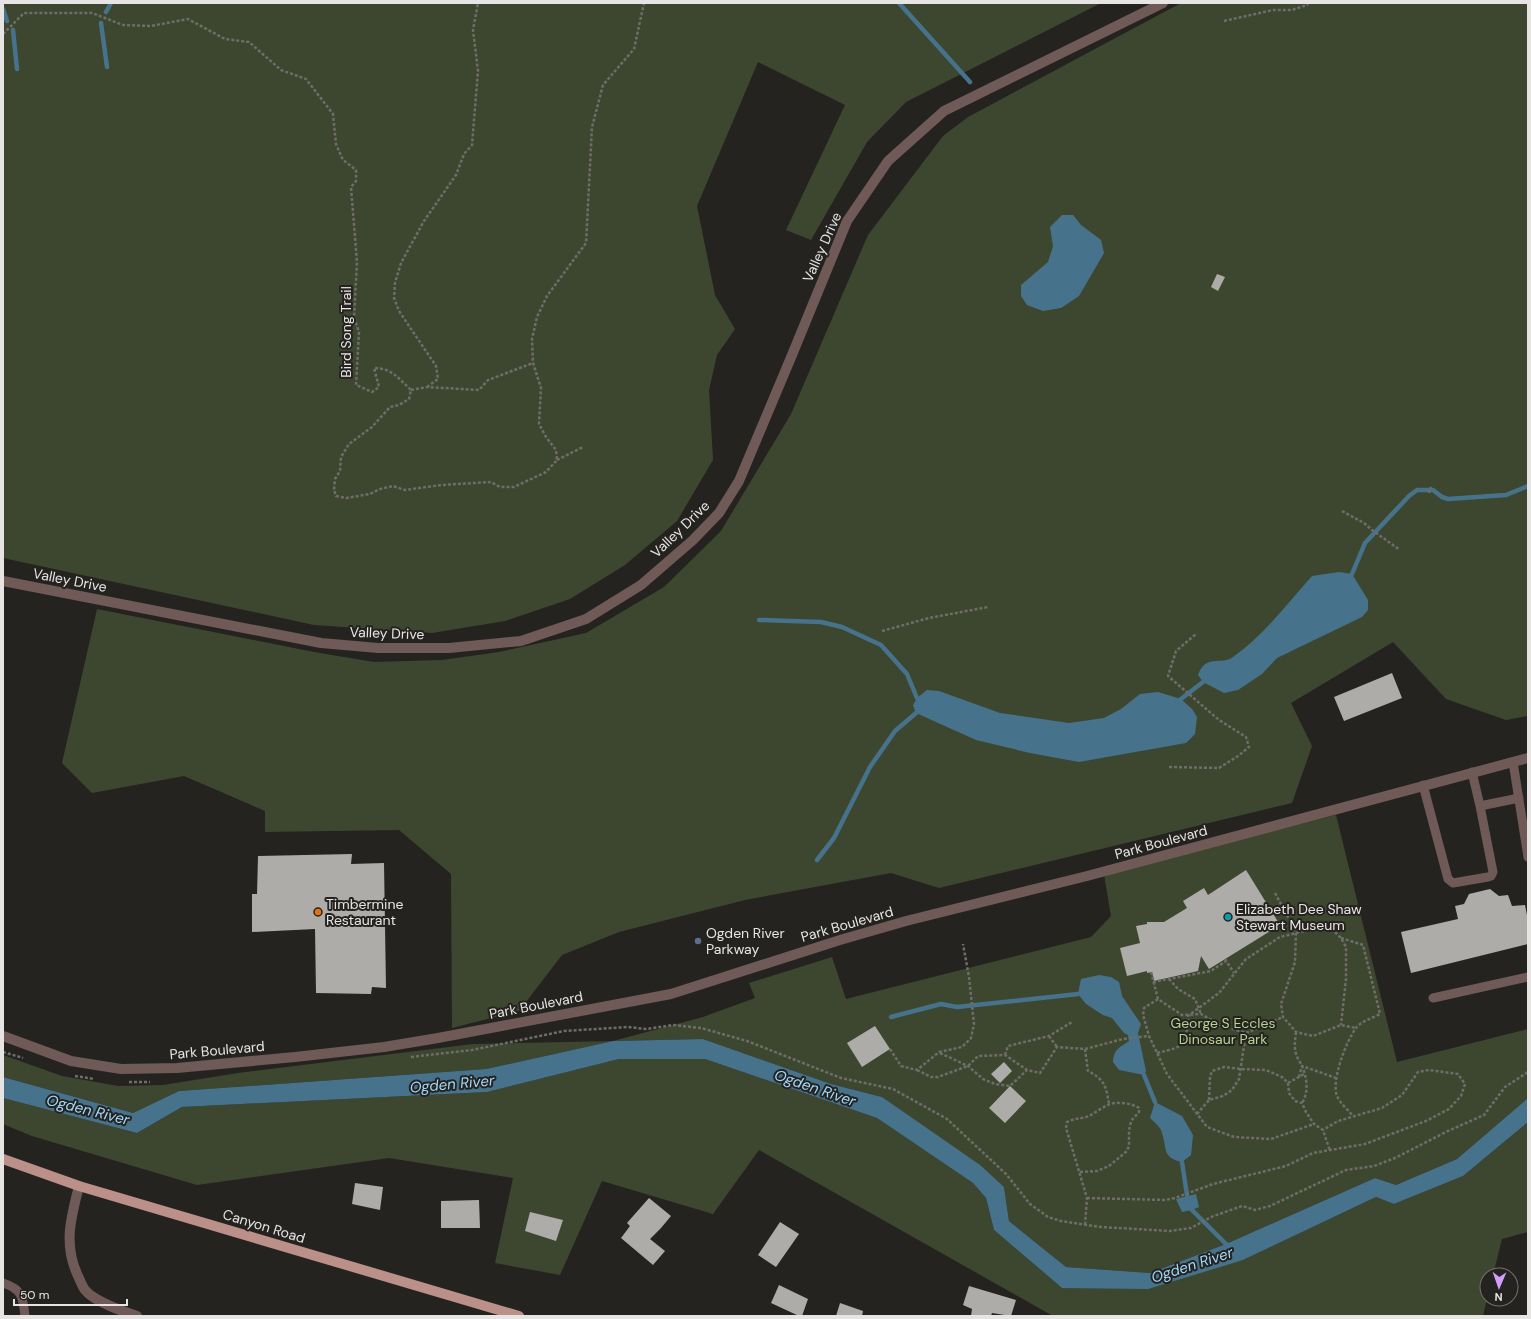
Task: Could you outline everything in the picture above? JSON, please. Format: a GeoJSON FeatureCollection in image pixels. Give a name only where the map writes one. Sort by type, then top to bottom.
{"type":"FeatureCollection","features":[{"type":"Feature","properties":{"kind":"main road","name":"Canyon Road"},"geometry":{"type":"LineString","coordinates":[[3,1159],[79,1186],[519,1316]]}},
{"type":"Feature","properties":{"kind":"street","name":"Valley Drive"},"geometry":{"type":"LineString","coordinates":[[3,581],[321,643],[378,648],[449,648],[521,640],[586,618],[641,585],[693,540],[719,513],[738,480],[792,355],[846,221],[888,161],[944,111],[1163,3]]}},
{"type":"Feature","properties":{"kind":"street","name":"Park Boulevard"},"geometry":{"type":"LineString","coordinates":[[3,1036],[71,1061],[121,1069],[178,1068],[294,1057],[384,1047],[438,1038],[671,994],[847,938],[925,916],[1256,832],[1424,785],[1528,758]]}},
{"type":"Feature","properties":{"kind":"street"},"geometry":{"type":"LineString","coordinates":[[79,1186],[69,1228],[69,1248],[74,1267],[85,1290],[100,1301],[137,1316]]}},
{"type":"Feature","properties":{"kind":"lane"},"geometry":{"type":"LineString","coordinates":[[1513,762],[1528,857]]}},
{"type":"Feature","properties":{"kind":"lane"},"geometry":{"type":"LineString","coordinates":[[1424,785],[1448,880],[1454,883],[1488,877],[1491,876],[1493,872],[1472,772]]}},
{"type":"Feature","properties":{"kind":"lane"},"geometry":{"type":"LineString","coordinates":[[1480,806],[1519,798]]}},
{"type":"Feature","properties":{"kind":"lane"},"geometry":{"type":"LineString","coordinates":[[1433,998],[1528,977]]}},
{"type":"Feature","properties":{"kind":"lane"},"geometry":{"type":"LineString","coordinates":[[3,1283],[20,1291],[25,1316]]}},
{"type":"Feature","properties":{"kind":"path"},"geometry":{"type":"LineString","coordinates":[[427,387],[438,379],[436,366],[399,311],[394,298],[395,283],[401,263],[424,221],[456,175],[464,154],[472,145],[478,71],[473,30],[478,3]]}},
{"type":"Feature","properties":{"kind":"path"},"geometry":{"type":"LineString","coordinates":[[557,460],[556,450],[546,437],[539,424],[540,388],[533,363],[532,339],[537,317],[547,296],[586,243],[592,127],[603,85],[634,49],[644,3]]}},
{"type":"Feature","properties":{"kind":"path"},"geometry":{"type":"LineString","coordinates":[[1224,21],[1273,10],[1292,10],[1307,5],[1308,3]]}},
{"type":"Feature","properties":{"kind":"path","name":"Bird Song Trail"},"geometry":{"type":"LineString","coordinates":[[3,34],[24,13],[92,13],[123,25],[151,26],[188,19],[224,39],[249,42],[281,70],[306,80],[333,114],[336,144],[343,160],[356,170],[356,181],[351,187],[357,262],[354,316],[359,332],[356,385],[372,392],[379,387],[374,368],[381,368],[389,370],[411,390]]}},
{"type":"Feature","properties":{"kind":"path"},"geometry":{"type":"LineString","coordinates":[[533,363],[488,380],[479,390],[427,387],[411,390],[409,399],[399,405],[390,407],[372,427],[349,444],[341,457],[340,471],[335,479],[334,490],[336,496],[346,498],[370,494],[380,488],[393,486],[405,490],[441,485],[491,482],[500,487],[514,487],[546,472],[557,460],[583,447]]}},
{"type":"Feature","properties":{"kind":"path"},"geometry":{"type":"LineString","coordinates":[[1429,493],[1431,487]]}},
{"type":"Feature","properties":{"kind":"path"},"geometry":{"type":"LineString","coordinates":[[1342,511],[1364,523],[1400,550]]}},
{"type":"Feature","properties":{"kind":"path"},"geometry":{"type":"LineString","coordinates":[[882,631],[929,618],[988,607]]}},
{"type":"Feature","properties":{"kind":"path"},"geometry":{"type":"LineString","coordinates":[[1169,767],[1219,768],[1249,747],[1246,737],[1219,720],[1168,676],[1176,651],[1196,634]]}},
{"type":"Feature","properties":{"kind":"path"},"geometry":{"type":"LineString","coordinates":[[1275,893],[1296,932],[1295,962],[1281,1004],[1283,1017],[1296,1032],[1313,1036],[1341,1025],[1356,1028]]}},
{"type":"Feature","properties":{"kind":"path"},"geometry":{"type":"LineString","coordinates":[[1157,1053],[1178,1048],[1185,1039],[1188,1016],[1218,993],[1246,960],[1280,937],[1317,928],[1335,932],[1341,938],[1346,948],[1346,979],[1341,1025]]}},
{"type":"Feature","properties":{"kind":"path"},"geometry":{"type":"LineString","coordinates":[[1341,938],[1363,945],[1380,1014],[1360,1024],[1356,1028],[1347,1047],[1336,1078],[1335,1088],[1338,1098],[1353,1116]]}},
{"type":"Feature","properties":{"kind":"path"},"geometry":{"type":"LineString","coordinates":[[917,1070],[940,1052],[962,1047],[972,1038],[974,1024],[973,1012],[963,944]]}},
{"type":"Feature","properties":{"kind":"path"},"geometry":{"type":"LineString","coordinates":[[1153,982],[1211,970],[1226,960],[1234,973]]}},
{"type":"Feature","properties":{"kind":"path"},"geometry":{"type":"LineString","coordinates":[[1151,972],[1158,999],[1182,1015],[1188,1016],[1201,1014],[1220,1025],[1246,1033],[1283,1017]]}},
{"type":"Feature","properties":{"kind":"path"},"geometry":{"type":"LineString","coordinates":[[1169,979],[1178,989],[1194,999],[1201,1014]]}},
{"type":"Feature","properties":{"kind":"path"},"geometry":{"type":"LineString","coordinates":[[1158,999],[1144,1008],[1143,1015],[1149,1036],[1167,1074],[1207,1127],[1234,1137],[1271,1139],[1314,1124]]}},
{"type":"Feature","properties":{"kind":"path"},"geometry":{"type":"LineString","coordinates":[[1005,1055],[1008,1046],[1049,1036],[1072,1022]]}},
{"type":"Feature","properties":{"kind":"path"},"geometry":{"type":"LineString","coordinates":[[564,1031],[628,1027],[646,1029],[673,1025],[701,1028],[747,1041],[841,1078],[893,1090],[947,1119],[1006,1174],[1030,1204],[1039,1212],[1048,1217],[1085,1225],[1170,1232],[1191,1228],[1210,1217],[1242,1206],[1255,1210],[1270,1206],[1346,1170],[1374,1166],[1395,1158],[1448,1131],[1484,1115],[1505,1087],[1528,1072]]}},
{"type":"Feature","properties":{"kind":"path"},"geometry":{"type":"LineString","coordinates":[[1296,1032],[1294,1046],[1296,1056],[1302,1066],[1307,1090],[1306,1096],[1302,1102]]}},
{"type":"Feature","properties":{"kind":"path"},"geometry":{"type":"LineString","coordinates":[[1197,1114],[1209,1100],[1223,1096],[1232,1090],[1239,1079],[1246,1033]]}},
{"type":"Feature","properties":{"kind":"path"},"geometry":{"type":"LineString","coordinates":[[1049,1036],[1057,1047],[1085,1049],[1124,1039],[1149,1036]]}},
{"type":"Feature","properties":{"kind":"path"},"geometry":{"type":"LineString","coordinates":[[890,1049],[901,1066],[917,1070],[931,1077],[938,1077],[968,1066],[978,1056],[1005,1055],[1027,1070],[1040,1073],[1057,1047]]}},
{"type":"Feature","properties":{"kind":"path"},"geometry":{"type":"LineString","coordinates":[[1085,1049],[1088,1070],[1105,1084],[1108,1104]]}},
{"type":"Feature","properties":{"kind":"path"},"geometry":{"type":"LineString","coordinates":[[940,1052],[968,1066],[983,1079],[995,1084],[1010,1086],[1027,1070]]}},
{"type":"Feature","properties":{"kind":"path"},"geometry":{"type":"LineString","coordinates":[[1209,1100],[1210,1077],[1212,1071],[1224,1066],[1241,1069],[1266,1070],[1282,1077],[1288,1083],[1289,1093],[1295,1101],[1302,1102]]}},
{"type":"Feature","properties":{"kind":"path"},"geometry":{"type":"LineString","coordinates":[[1302,1066],[1336,1078]]}},
{"type":"Feature","properties":{"kind":"path"},"geometry":{"type":"LineString","coordinates":[[1299,1077],[1302,1066]]}},
{"type":"Feature","properties":{"kind":"path"},"geometry":{"type":"LineString","coordinates":[[1087,1198],[1165,1200],[1175,1198],[1213,1184],[1286,1166],[1313,1153],[1365,1144],[1426,1121],[1449,1109],[1461,1096],[1465,1084],[1458,1074],[1429,1070],[1418,1072],[1402,1095],[1382,1108],[1338,1121],[1322,1130]]}},
{"type":"Feature","properties":{"kind":"path"},"geometry":{"type":"LineString","coordinates":[[1288,1083],[1304,1074]]}},
{"type":"Feature","properties":{"kind":"path"},"geometry":{"type":"LineString","coordinates":[[1302,1102],[1306,1112],[1314,1124],[1322,1130],[1330,1151]]}},
{"type":"Feature","properties":{"kind":"path"},"geometry":{"type":"LineString","coordinates":[[1080,1172],[1097,1171],[1109,1166],[1126,1151],[1129,1146],[1131,1121],[1139,1112],[1139,1108],[1134,1105],[1116,1103],[1108,1104],[1088,1116],[1076,1118],[1067,1122],[1066,1128],[1087,1198],[1085,1225]]}},
{"type":"Feature","properties":{"kind":"green space"},"geometry":{"type":"Polygon","coordinates":[[[3,3],[1101,3],[906,102],[867,142],[811,240],[786,230],[845,105],[758,62],[697,206],[715,295],[735,329],[717,355],[709,390],[713,460],[677,521],[625,565],[570,599],[505,621],[432,633],[314,625],[3,558],[3,3]]]}},
{"type":"Feature","properties":{"kind":"green space"},"geometry":{"type":"Polygon","coordinates":[[[1181,3],[1528,3],[1528,716],[1506,720],[1446,699],[1393,642],[1291,703],[1312,746],[1292,803],[939,888],[891,873],[745,900],[619,932],[562,955],[519,1011],[452,1028],[451,874],[399,830],[265,832],[265,811],[184,776],[92,793],[62,763],[97,609],[314,652],[374,662],[442,660],[499,652],[586,633],[664,587],[721,531],[791,414],[868,235],[943,136],[968,117],[1181,3]]]}},
{"type":"Feature","properties":{"kind":"green space","name":"George S Eccles Dinosaur Park"},"geometry":{"type":"Polygon","coordinates":[[[1336,815],[1397,1062],[1528,1029],[1528,1098],[1457,1159],[1396,1185],[1375,1178],[1226,1244],[1150,1273],[1066,1267],[1009,1221],[1004,1187],[882,1097],[831,1084],[703,1039],[613,1041],[703,1017],[755,998],[749,983],[832,957],[846,999],[1091,937],[1111,916],[1104,874],[1336,815]]]}},
{"type":"Feature","properties":{"kind":"green space"},"geometry":{"type":"Polygon","coordinates":[[[613,1041],[486,1069],[179,1091],[133,1113],[3,1077],[3,1055],[62,1076],[118,1086],[163,1085],[238,1073],[473,1044],[613,1041]]]}},
{"type":"Feature","properties":{"kind":"green space"},"geometry":{"type":"Polygon","coordinates":[[[619,1059],[705,1059],[877,1118],[973,1183],[986,1198],[994,1230],[1062,1288],[1243,1260],[1376,1197],[1394,1204],[1463,1176],[1528,1122],[1528,1232],[1502,1239],[1495,1267],[1479,1267],[1479,1307],[1485,1307],[1483,1316],[1053,1316],[759,1150],[713,1214],[602,1181],[560,1275],[495,1263],[513,1178],[389,1158],[197,1185],[32,1136],[3,1124],[3,1098],[137,1133],[182,1107],[487,1092],[619,1059]]]}},
{"type":"Feature","properties":{"kind":"water"},"geometry":{"type":"Polygon","coordinates":[[[1062,215],[1073,215],[1081,225],[1101,240],[1104,253],[1079,296],[1061,308],[1043,311],[1027,305],[1021,296],[1021,285],[1048,262],[1053,246],[1050,227],[1062,215]]]}},
{"type":"Feature","properties":{"kind":"water"},"geometry":{"type":"Polygon","coordinates":[[[1339,572],[1352,574],[1368,600],[1368,610],[1362,617],[1277,658],[1262,674],[1238,690],[1224,693],[1203,682],[1198,675],[1201,668],[1205,664],[1214,661],[1224,661],[1233,657],[1255,639],[1275,619],[1312,576],[1339,572]]]}},
{"type":"Feature","properties":{"kind":"water"},"geometry":{"type":"Polygon","coordinates":[[[927,690],[939,691],[1000,713],[1069,723],[1104,718],[1121,709],[1140,694],[1158,692],[1181,699],[1192,709],[1197,717],[1195,734],[1186,743],[1079,762],[1030,753],[976,740],[916,713],[913,705],[917,698],[927,690]]]}},
{"type":"Feature","properties":{"kind":"water"},"geometry":{"type":"Polygon","coordinates":[[[1099,975],[1111,977],[1119,982],[1122,996],[1141,1024],[1138,1033],[1146,1071],[1144,1075],[1119,1070],[1113,1062],[1115,1054],[1120,1047],[1129,1041],[1128,1035],[1124,1033],[1112,1018],[1103,1015],[1086,1004],[1078,994],[1081,979],[1099,975]]]}},
{"type":"Feature","properties":{"kind":"water","name":"Ogden River"},"geometry":{"type":"Polygon","coordinates":[[[703,1039],[831,1084],[882,1097],[980,1165],[1004,1187],[1009,1221],[1066,1267],[1150,1273],[1226,1244],[1375,1178],[1396,1185],[1457,1159],[1528,1098],[1528,1122],[1463,1176],[1394,1204],[1376,1197],[1243,1260],[1148,1289],[1062,1288],[994,1230],[986,1198],[973,1183],[877,1118],[705,1059],[619,1059],[487,1092],[182,1107],[137,1133],[3,1098],[3,1077],[133,1113],[179,1091],[486,1069],[613,1041],[703,1039]]]}},
{"type":"Feature","properties":{"kind":"water"},"geometry":{"type":"Polygon","coordinates":[[[1155,1102],[1182,1116],[1193,1135],[1191,1155],[1182,1162],[1171,1158],[1168,1155],[1161,1131],[1150,1118],[1155,1102]]]}},
{"type":"Feature","properties":{"kind":"water"},"geometry":{"type":"Polygon","coordinates":[[[1196,1194],[1199,1207],[1182,1212],[1176,1199],[1196,1194]]]}},
{"type":"Feature","properties":{"kind":"building"},"geometry":{"type":"Polygon","coordinates":[[[1217,274],[1225,277],[1218,291],[1211,287],[1217,274]]]}},
{"type":"Feature","properties":{"kind":"building"},"geometry":{"type":"Polygon","coordinates":[[[1392,673],[1402,698],[1344,721],[1334,697],[1392,673]]]}},
{"type":"Feature","properties":{"kind":"building","name":"Timbermine Restaurant"},"geometry":{"type":"Polygon","coordinates":[[[352,854],[351,864],[384,863],[386,988],[372,987],[371,994],[316,993],[315,929],[252,932],[252,894],[257,894],[258,856],[352,854]]]}},
{"type":"Feature","properties":{"kind":"building"},"geometry":{"type":"Polygon","coordinates":[[[1246,870],[1280,925],[1209,969],[1201,956],[1198,971],[1154,981],[1152,972],[1147,973],[1147,971],[1127,976],[1120,948],[1140,943],[1136,926],[1147,924],[1147,922],[1164,922],[1187,908],[1183,901],[1204,888],[1208,895],[1246,870]]]}},
{"type":"Feature","properties":{"kind":"building"},"geometry":{"type":"Polygon","coordinates":[[[1490,889],[1499,896],[1508,895],[1512,906],[1525,905],[1528,920],[1528,944],[1411,973],[1401,932],[1458,919],[1455,906],[1464,904],[1469,894],[1490,889]]]}},
{"type":"Feature","properties":{"kind":"building"},"geometry":{"type":"Polygon","coordinates":[[[875,1026],[890,1049],[862,1067],[847,1043],[875,1026]]]}},
{"type":"Feature","properties":{"kind":"building"},"geometry":{"type":"Polygon","coordinates":[[[1004,1062],[1012,1071],[1000,1083],[991,1074],[1004,1062]]]}},
{"type":"Feature","properties":{"kind":"building"},"geometry":{"type":"Polygon","coordinates":[[[1010,1086],[1026,1101],[1005,1123],[989,1108],[1010,1086]]]}},
{"type":"Feature","properties":{"kind":"building"},"geometry":{"type":"Polygon","coordinates":[[[355,1183],[383,1187],[380,1210],[352,1204],[355,1183]]]}},
{"type":"Feature","properties":{"kind":"building"},"geometry":{"type":"Polygon","coordinates":[[[649,1198],[671,1216],[650,1239],[665,1251],[653,1265],[621,1238],[630,1226],[627,1223],[649,1198]]]}},
{"type":"Feature","properties":{"kind":"building"},"geometry":{"type":"Polygon","coordinates":[[[479,1200],[480,1228],[441,1228],[441,1201],[479,1200]]]}},
{"type":"Feature","properties":{"kind":"building"},"geometry":{"type":"Polygon","coordinates":[[[530,1212],[563,1220],[556,1241],[525,1231],[530,1212]]]}},
{"type":"Feature","properties":{"kind":"building"},"geometry":{"type":"Polygon","coordinates":[[[780,1222],[799,1234],[776,1267],[758,1255],[780,1222]]]}},
{"type":"Feature","properties":{"kind":"building"},"geometry":{"type":"Polygon","coordinates":[[[779,1285],[808,1299],[802,1316],[771,1303],[779,1285]]]}},
{"type":"Feature","properties":{"kind":"building"},"geometry":{"type":"Polygon","coordinates":[[[969,1286],[1016,1300],[1011,1316],[992,1313],[991,1316],[971,1316],[972,1309],[963,1305],[969,1286]]]}},
{"type":"Feature","properties":{"kind":"building"},"geometry":{"type":"Polygon","coordinates":[[[840,1303],[863,1311],[862,1316],[836,1316],[840,1303]]]}},
{"type":"Feature","properties":{"kind":"waterway"},"geometry":{"type":"LineString","coordinates":[[106,12],[111,3]]}},
{"type":"Feature","properties":{"kind":"waterway"},"geometry":{"type":"LineString","coordinates":[[899,3],[970,82]]}},
{"type":"Feature","properties":{"kind":"waterway"},"geometry":{"type":"LineString","coordinates":[[3,9],[7,21]]}},
{"type":"Feature","properties":{"kind":"waterway"},"geometry":{"type":"LineString","coordinates":[[101,23],[107,67]]}},
{"type":"Feature","properties":{"kind":"waterway"},"geometry":{"type":"LineString","coordinates":[[13,30],[17,69]]}},
{"type":"Feature","properties":{"kind":"waterway"},"geometry":{"type":"LineString","coordinates":[[1352,574],[1365,543],[1409,496],[1417,490],[1433,490],[1442,497],[1448,499],[1506,495],[1528,486]]}},
{"type":"Feature","properties":{"kind":"waterway"},"geometry":{"type":"LineString","coordinates":[[759,620],[821,622],[842,627],[881,645],[907,674],[917,698]]}},
{"type":"Feature","properties":{"kind":"waterway"},"geometry":{"type":"LineString","coordinates":[[1181,699],[1203,682]]}},
{"type":"Feature","properties":{"kind":"waterway"},"geometry":{"type":"LineString","coordinates":[[817,860],[834,838],[870,767],[895,731],[916,713]]}},
{"type":"Feature","properties":{"kind":"waterway"},"geometry":{"type":"LineString","coordinates":[[891,1017],[941,1004],[957,1007],[1078,994]]}},
{"type":"Feature","properties":{"kind":"waterway"},"geometry":{"type":"LineString","coordinates":[[1144,1075],[1155,1102]]}},
{"type":"Feature","properties":{"kind":"waterway"},"geometry":{"type":"LineString","coordinates":[[1182,1162],[1187,1195]]}},
{"type":"Feature","properties":{"kind":"waterway"},"geometry":{"type":"LineString","coordinates":[[1192,1210],[1226,1244],[1230,1246]]}},
{"type":"Feature","properties":{"kind":"place","name":"Timbermine Restaurant"},"geometry":{"type":"Point","coordinates":[318,912]}},
{"type":"Feature","properties":{"kind":"place","name":"Elizabeth Dee Shaw Stewart Museum"},"geometry":{"type":"Point","coordinates":[1228,917]}},
{"type":"Feature","properties":{"kind":"place","name":"Ogden River Parkway"},"geometry":{"type":"Point","coordinates":[698,941]}}]}
